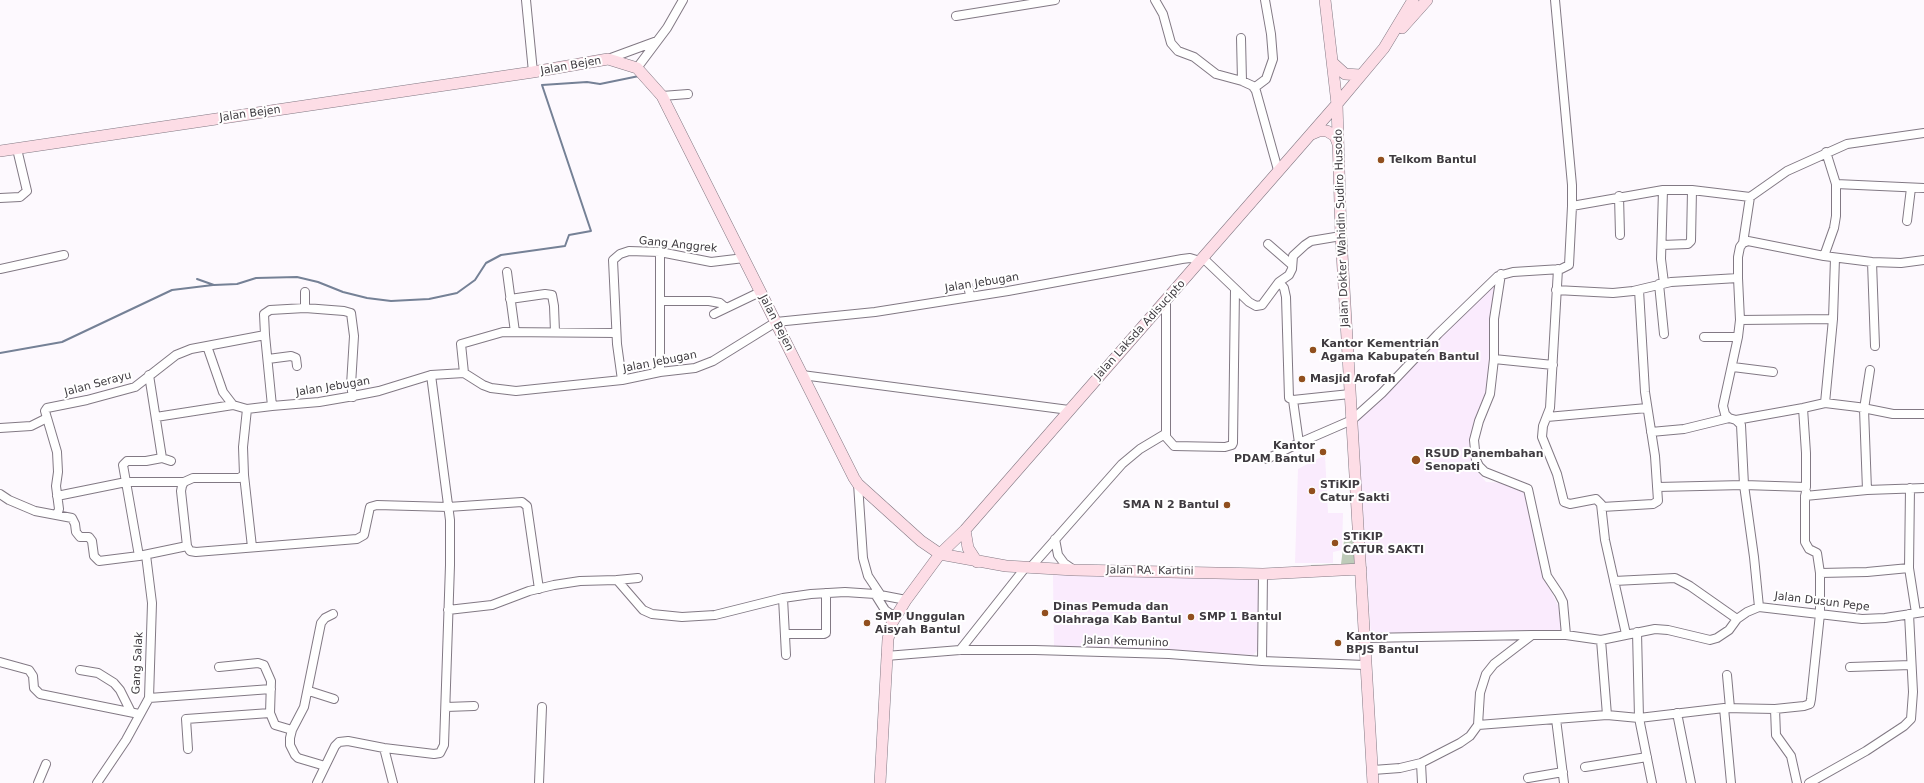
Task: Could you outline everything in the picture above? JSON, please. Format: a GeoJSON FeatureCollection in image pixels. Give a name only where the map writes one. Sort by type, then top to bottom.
{"type":"FeatureCollection","features":[{"type":"Feature","properties":{"kind":"main road","name":"Jalan Dokter Wahidin Sudiro Husodo"},"geometry":{"type":"LineString","coordinates":[[1326,0],[1334,64],[1337,104],[1341,236],[1372,783]]}},
{"type":"Feature","properties":{"kind":"main road"},"geometry":{"type":"LineString","coordinates":[[1384,48],[1413,0]]}},
{"type":"Feature","properties":{"kind":"main road"},"geometry":{"type":"LineString","coordinates":[[1384,48],[1427,0]]}},
{"type":"Feature","properties":{"kind":"main road","name":"Jalan Laksda Adisucipto"},"geometry":{"type":"LineString","coordinates":[[880,783],[886,656],[890,631],[895,617],[906,600],[940,554],[965,530],[1069,410],[1166,302],[1384,48]]}},
{"type":"Feature","properties":{"kind":"main road","name":"Jalan Bejen"},"geometry":{"type":"LineString","coordinates":[[0,151],[533,72],[608,59],[637,68],[662,96],[858,484],[921,541],[940,554]]}},
{"type":"Feature","properties":{"kind":"main road"},"geometry":{"type":"LineString","coordinates":[[1334,64],[1345,74],[1360,75]]}},
{"type":"Feature","properties":{"kind":"main road"},"geometry":{"type":"LineString","coordinates":[[1310,135],[1319,131],[1327,131],[1335,136],[1338,145]]}},
{"type":"Feature","properties":{"kind":"main road"},"geometry":{"type":"LineString","coordinates":[[965,530],[968,548],[977,562]]}},
{"type":"Feature","properties":{"kind":"main road","name":"Jalan RA. Kartini"},"geometry":{"type":"LineString","coordinates":[[940,554],[977,562],[1028,568],[1074,570],[1263,574],[1361,569]]}},
{"type":"Feature","properties":{"kind":"street"},"geometry":{"type":"LineString","coordinates":[[526,0],[533,72]]}},
{"type":"Feature","properties":{"kind":"street"},"geometry":{"type":"LineString","coordinates":[[637,68],[658,41],[683,0]]}},
{"type":"Feature","properties":{"kind":"street"},"geometry":{"type":"LineString","coordinates":[[956,16],[1055,0]]}},
{"type":"Feature","properties":{"kind":"street"},"geometry":{"type":"LineString","coordinates":[[1155,0],[1163,14],[1171,43],[1178,52],[1194,57],[1216,74],[1242,81],[1254,88],[1278,170]]}},
{"type":"Feature","properties":{"kind":"street"},"geometry":{"type":"LineString","coordinates":[[1254,88],[1266,79],[1273,59],[1265,0]]}},
{"type":"Feature","properties":{"kind":"street"},"geometry":{"type":"LineString","coordinates":[[1266,459],[1352,420],[1382,393],[1495,278],[1501,274],[1558,270],[1569,265],[1572,206],[1569,145],[1556,0]]}},
{"type":"Feature","properties":{"kind":"street"},"geometry":{"type":"LineString","coordinates":[[1241,38],[1242,81]]}},
{"type":"Feature","properties":{"kind":"street"},"geometry":{"type":"LineString","coordinates":[[608,59],[658,41]]}},
{"type":"Feature","properties":{"kind":"street"},"geometry":{"type":"LineString","coordinates":[[662,96],[688,94]]}},
{"type":"Feature","properties":{"kind":"street"},"geometry":{"type":"LineString","coordinates":[[1572,206],[1619,196],[1663,190],[1692,190],[1750,197],[1787,171],[1826,152],[1847,144],[1924,133]]}},
{"type":"Feature","properties":{"kind":"street"},"geometry":{"type":"LineString","coordinates":[[0,198],[20,197],[28,191],[17,149]]}},
{"type":"Feature","properties":{"kind":"street"},"geometry":{"type":"LineString","coordinates":[[1824,256],[1834,228],[1836,216],[1836,184],[1826,152]]}},
{"type":"Feature","properties":{"kind":"street"},"geometry":{"type":"LineString","coordinates":[[1836,184],[1924,188]]}},
{"type":"Feature","properties":{"kind":"street"},"geometry":{"type":"LineString","coordinates":[[1907,221],[1911,188]]}},
{"type":"Feature","properties":{"kind":"street"},"geometry":{"type":"LineString","coordinates":[[1663,190],[1662,284],[1664,334]]}},
{"type":"Feature","properties":{"kind":"street"},"geometry":{"type":"LineString","coordinates":[[1662,245],[1685,244],[1691,242],[1692,190]]}},
{"type":"Feature","properties":{"kind":"street"},"geometry":{"type":"LineString","coordinates":[[1619,196],[1620,234]]}},
{"type":"Feature","properties":{"kind":"street"},"geometry":{"type":"LineString","coordinates":[[1750,197],[1743,243],[1740,247],[1738,256],[1740,320],[1738,337],[1733,367],[1723,406],[1724,414],[1741,425],[1744,485],[1759,607]]}},
{"type":"Feature","properties":{"kind":"street"},"geometry":{"type":"LineString","coordinates":[[1202,260],[1253,304],[1262,305],[1279,282],[1289,275],[1292,269],[1291,264],[1293,256],[1310,241],[1341,236]]}},
{"type":"Feature","properties":{"kind":"street"},"geometry":{"type":"LineString","coordinates":[[1743,243],[1753,242],[1835,258],[1872,262],[1901,263],[1924,260]]}},
{"type":"Feature","properties":{"kind":"street"},"geometry":{"type":"LineString","coordinates":[[1268,244],[1291,264]]}},
{"type":"Feature","properties":{"kind":"street","name":"Gang Anggrek"},"geometry":{"type":"LineString","coordinates":[[616,333],[613,260],[620,254],[629,251],[660,252],[711,262],[744,258]]}},
{"type":"Feature","properties":{"kind":"street"},"geometry":{"type":"LineString","coordinates":[[660,252],[660,372]]}},
{"type":"Feature","properties":{"kind":"street"},"geometry":{"type":"LineString","coordinates":[[0,269],[64,255]]}},
{"type":"Feature","properties":{"kind":"street","name":"Jalan Jebugan"},"geometry":{"type":"LineString","coordinates":[[247,409],[353,397],[431,375],[464,373],[487,386],[516,390],[622,380],[660,372],[695,368],[714,361],[776,322],[875,312],[970,295],[1008,291],[1182,259],[1190,258],[1202,260]]}},
{"type":"Feature","properties":{"kind":"street"},"geometry":{"type":"LineString","coordinates":[[1825,403],[1833,319],[1835,258]]}},
{"type":"Feature","properties":{"kind":"street"},"geometry":{"type":"LineString","coordinates":[[1872,262],[1875,346]]}},
{"type":"Feature","properties":{"kind":"street"},"geometry":{"type":"LineString","coordinates":[[1558,270],[1550,408],[1548,417],[1543,426],[1542,437],[1557,474],[1564,502],[1570,504],[1596,499],[1600,502],[1602,507],[1605,540],[1626,634]]}},
{"type":"Feature","properties":{"kind":"street"},"geometry":{"type":"LineString","coordinates":[[506,272],[515,332]]}},
{"type":"Feature","properties":{"kind":"street"},"geometry":{"type":"LineString","coordinates":[[1501,274],[1494,320],[1494,359],[1490,394],[1479,421],[1474,440],[1476,460],[1485,472],[1528,489],[1547,576],[1563,602],[1566,635]]}},
{"type":"Feature","properties":{"kind":"street"},"geometry":{"type":"LineString","coordinates":[[1556,290],[1606,294],[1639,290],[1662,284],[1738,278]]}},
{"type":"Feature","properties":{"kind":"street"},"geometry":{"type":"LineString","coordinates":[[1279,282],[1284,288],[1286,297],[1288,394],[1289,398],[1293,400],[1299,443]]}},
{"type":"Feature","properties":{"kind":"street"},"geometry":{"type":"LineString","coordinates":[[968,286],[970,295]]}},
{"type":"Feature","properties":{"kind":"street"},"geometry":{"type":"LineString","coordinates":[[1166,302],[1164,434],[1174,446],[1218,447],[1232,445],[1235,289]]}},
{"type":"Feature","properties":{"kind":"street"},"geometry":{"type":"LineString","coordinates":[[1602,507],[1655,504],[1658,500],[1655,456],[1647,408],[1639,290]]}},
{"type":"Feature","properties":{"kind":"street"},"geometry":{"type":"LineString","coordinates":[[305,292],[305,308]]}},
{"type":"Feature","properties":{"kind":"street"},"geometry":{"type":"LineString","coordinates":[[714,314],[760,292]]}},
{"type":"Feature","properties":{"kind":"street"},"geometry":{"type":"LineString","coordinates":[[510,299],[545,294],[552,295],[555,332]]}},
{"type":"Feature","properties":{"kind":"street"},"geometry":{"type":"LineString","coordinates":[[661,301],[710,301],[720,303],[726,308]]}},
{"type":"Feature","properties":{"kind":"street"},"geometry":{"type":"LineString","coordinates":[[272,406],[264,314],[270,310],[305,308],[344,311],[352,315],[354,336],[351,385],[353,397]]}},
{"type":"Feature","properties":{"kind":"street"},"geometry":{"type":"LineString","coordinates":[[1740,320],[1833,319]]}},
{"type":"Feature","properties":{"kind":"street"},"geometry":{"type":"LineString","coordinates":[[464,373],[462,344],[503,332],[616,333],[622,380]]}},
{"type":"Feature","properties":{"kind":"street","name":"Jalan Serayu"},"geometry":{"type":"LineString","coordinates":[[47,418],[45,411],[46,408],[87,400],[130,389],[142,383],[176,355],[191,349],[265,335]]}},
{"type":"Feature","properties":{"kind":"street"},"geometry":{"type":"LineString","coordinates":[[1704,337],[1738,337]]}},
{"type":"Feature","properties":{"kind":"street"},"geometry":{"type":"LineString","coordinates":[[207,346],[223,392],[233,405]]}},
{"type":"Feature","properties":{"kind":"street"},"geometry":{"type":"LineString","coordinates":[[268,359],[291,356],[296,358],[297,366]]}},
{"type":"Feature","properties":{"kind":"street"},"geometry":{"type":"LineString","coordinates":[[1494,359],[1553,366]]}},
{"type":"Feature","properties":{"kind":"street"},"geometry":{"type":"LineString","coordinates":[[1733,367],[1773,372]]}},
{"type":"Feature","properties":{"kind":"street"},"geometry":{"type":"LineString","coordinates":[[1867,490],[1864,409],[1870,370]]}},
{"type":"Feature","properties":{"kind":"street"},"geometry":{"type":"LineString","coordinates":[[317,783],[335,746],[339,742],[352,741],[384,748],[440,753],[444,745],[450,565],[448,507],[431,375]]}},
{"type":"Feature","properties":{"kind":"street"},"geometry":{"type":"LineString","coordinates":[[802,375],[1069,410]]}},
{"type":"Feature","properties":{"kind":"street"},"geometry":{"type":"LineString","coordinates":[[149,376],[162,458],[171,461]]}},
{"type":"Feature","properties":{"kind":"street"},"geometry":{"type":"LineString","coordinates":[[1293,400],[1350,394]]}},
{"type":"Feature","properties":{"kind":"street"},"geometry":{"type":"LineString","coordinates":[[1651,432],[1684,429],[1825,403],[1893,414],[1924,414]]}},
{"type":"Feature","properties":{"kind":"street"},"geometry":{"type":"LineString","coordinates":[[156,417],[233,405],[247,409],[243,447],[244,475],[252,547]]}},
{"type":"Feature","properties":{"kind":"street"},"geometry":{"type":"LineString","coordinates":[[1548,417],[1647,408]]}},
{"type":"Feature","properties":{"kind":"street"},"geometry":{"type":"LineString","coordinates":[[1478,725],[1608,715],[1639,718],[1727,708],[1775,710],[1810,704],[1820,614],[1820,573],[1817,553],[1806,546],[1805,542],[1806,453],[1803,408]]}},
{"type":"Feature","properties":{"kind":"street"},"geometry":{"type":"LineString","coordinates":[[0,428],[30,426],[47,418],[57,452],[57,496],[59,509],[57,515]]}},
{"type":"Feature","properties":{"kind":"street"},"geometry":{"type":"LineString","coordinates":[[960,650],[1028,568],[1122,464],[1140,449],[1164,434]]}},
{"type":"Feature","properties":{"kind":"street","name":"Gang Salak"},"geometry":{"type":"LineString","coordinates":[[97,783],[126,740],[135,713],[149,698],[152,603],[143,555],[126,482],[123,475],[123,465],[127,461],[146,461],[162,458]]}},
{"type":"Feature","properties":{"kind":"street"},"geometry":{"type":"LineString","coordinates":[[57,496],[126,482],[184,482],[193,478],[239,478],[244,475]]}},
{"type":"Feature","properties":{"kind":"street"},"geometry":{"type":"LineString","coordinates":[[184,482],[181,491],[187,546],[190,551],[196,552],[360,538],[364,535],[370,507],[377,505],[448,507],[516,501],[527,506],[539,589]]}},
{"type":"Feature","properties":{"kind":"street"},"geometry":{"type":"LineString","coordinates":[[858,484],[863,558],[868,576],[885,610],[895,617]]}},
{"type":"Feature","properties":{"kind":"street"},"geometry":{"type":"LineString","coordinates":[[1657,487],[1744,485],[1806,487]]}},
{"type":"Feature","properties":{"kind":"street"},"geometry":{"type":"LineString","coordinates":[[1809,783],[1866,751],[1904,726],[1911,719],[1913,706],[1911,665],[1916,613],[1909,568],[1910,488]]}},
{"type":"Feature","properties":{"kind":"street"},"geometry":{"type":"LineString","coordinates":[[1805,496],[1867,490],[1924,488]]}},
{"type":"Feature","properties":{"kind":"street"},"geometry":{"type":"LineString","coordinates":[[0,494],[9,500],[35,511],[72,518],[75,524],[76,532],[80,536],[89,537],[92,541],[94,556],[99,561],[143,555],[187,546]]}},
{"type":"Feature","properties":{"kind":"street"},"geometry":{"type":"LineString","coordinates":[[1055,539],[1058,555],[1074,570]]}},
{"type":"Feature","properties":{"kind":"street"},"geometry":{"type":"LineString","coordinates":[[1820,573],[1867,572],[1909,568]]}},
{"type":"Feature","properties":{"kind":"street"},"geometry":{"type":"LineString","coordinates":[[1262,661],[1263,574]]}},
{"type":"Feature","properties":{"kind":"street"},"geometry":{"type":"LineString","coordinates":[[448,610],[492,605],[539,589],[580,581],[638,578]]}},
{"type":"Feature","properties":{"kind":"street"},"geometry":{"type":"LineString","coordinates":[[1614,581],[1675,578],[1690,586],[1737,619]]}},
{"type":"Feature","properties":{"kind":"street"},"geometry":{"type":"LineString","coordinates":[[617,580],[638,606],[646,612],[660,615],[709,616],[784,598],[826,593],[877,594],[906,600]]}},
{"type":"Feature","properties":{"kind":"street"},"geometry":{"type":"LineString","coordinates":[[785,634],[826,633],[826,593]]}},
{"type":"Feature","properties":{"kind":"street"},"geometry":{"type":"LineString","coordinates":[[784,598],[786,654]]}},
{"type":"Feature","properties":{"kind":"street","name":"Jalan Dusun Pepe"},"geometry":{"type":"LineString","coordinates":[[1364,638],[1566,635],[1601,640],[1655,629],[1668,630],[1710,640],[1717,638],[1729,630],[1737,619],[1753,608],[1759,607],[1847,618],[1872,619],[1916,613]]}},
{"type":"Feature","properties":{"kind":"street"},"geometry":{"type":"LineString","coordinates":[[325,766],[298,758],[294,755],[290,745],[292,730],[304,707],[309,691],[321,623],[325,618],[333,614]]}},
{"type":"Feature","properties":{"kind":"street"},"geometry":{"type":"LineString","coordinates":[[1637,632],[1639,718],[1652,783]]}},
{"type":"Feature","properties":{"kind":"street"},"geometry":{"type":"LineString","coordinates":[[1372,770],[1400,768],[1421,763],[1460,743],[1470,736],[1478,725],[1480,693],[1486,674],[1494,664],[1532,635]]}},
{"type":"Feature","properties":{"kind":"street"},"geometry":{"type":"LineString","coordinates":[[1601,640],[1608,715]]}},
{"type":"Feature","properties":{"kind":"street","name":"Jalan Kemunino"},"geometry":{"type":"LineString","coordinates":[[886,656],[960,650],[1035,650],[1162,654],[1262,661],[1365,665]]}},
{"type":"Feature","properties":{"kind":"street"},"geometry":{"type":"LineString","coordinates":[[0,662],[29,670],[33,676],[34,688],[40,694],[135,713]]}},
{"type":"Feature","properties":{"kind":"street"},"geometry":{"type":"LineString","coordinates":[[219,667],[258,663],[264,665],[270,675],[270,713],[275,725],[292,730]]}},
{"type":"Feature","properties":{"kind":"street"},"geometry":{"type":"LineString","coordinates":[[1850,667],[1911,665]]}},
{"type":"Feature","properties":{"kind":"street"},"geometry":{"type":"LineString","coordinates":[[80,670],[98,673],[114,683],[135,713]]}},
{"type":"Feature","properties":{"kind":"street"},"geometry":{"type":"LineString","coordinates":[[1727,675],[1727,708],[1731,783]]}},
{"type":"Feature","properties":{"kind":"street"},"geometry":{"type":"LineString","coordinates":[[149,698],[271,689]]}},
{"type":"Feature","properties":{"kind":"street"},"geometry":{"type":"LineString","coordinates":[[309,691],[334,699]]}},
{"type":"Feature","properties":{"kind":"street"},"geometry":{"type":"LineString","coordinates":[[446,707],[474,706]]}},
{"type":"Feature","properties":{"kind":"street"},"geometry":{"type":"LineString","coordinates":[[539,783],[542,707]]}},
{"type":"Feature","properties":{"kind":"street"},"geometry":{"type":"LineString","coordinates":[[1775,710],[1776,735],[1791,756],[1797,783]]}},
{"type":"Feature","properties":{"kind":"street"},"geometry":{"type":"LineString","coordinates":[[188,749],[186,719],[270,713]]}},
{"type":"Feature","properties":{"kind":"street"},"geometry":{"type":"LineString","coordinates":[[1677,713],[1691,783]]}},
{"type":"Feature","properties":{"kind":"street"},"geometry":{"type":"LineString","coordinates":[[1556,719],[1564,783]]}},
{"type":"Feature","properties":{"kind":"street"},"geometry":{"type":"LineString","coordinates":[[384,748],[393,783]]}},
{"type":"Feature","properties":{"kind":"street"},"geometry":{"type":"LineString","coordinates":[[1585,767],[1647,757]]}},
{"type":"Feature","properties":{"kind":"street"},"geometry":{"type":"LineString","coordinates":[[1421,763],[1422,783]]}},
{"type":"Feature","properties":{"kind":"street"},"geometry":{"type":"LineString","coordinates":[[38,783],[46,764]]}},
{"type":"Feature","properties":{"kind":"street"},"geometry":{"type":"LineString","coordinates":[[1528,778],[1563,772]]}},
{"type":"Feature","properties":{"kind":"shaded area","name":"RSUD Panembahan Senopati"},"geometry":{"type":"Polygon","coordinates":[[[1499,277],[1491,384],[1472,451],[1475,469],[1486,482],[1524,484],[1536,546],[1547,584],[1560,609],[1563,635],[1371,636],[1357,419],[1499,277]]]}},
{"type":"Feature","properties":{"kind":"shaded area","name":"STiKIP Catur Sakti"},"geometry":{"type":"Polygon","coordinates":[[[1325,455],[1328,513],[1343,513],[1342,550],[1333,552],[1333,563],[1295,563],[1298,469],[1325,455]]]}},
{"type":"Feature","properties":{"kind":"shaded area","name":"SMP 1 Bantul"},"geometry":{"type":"Polygon","coordinates":[[[1123,574],[1256,577],[1260,585],[1259,649],[1253,655],[1054,648],[1053,575],[1123,574]]]}},
{"type":"Feature","properties":{"kind":"green space"},"geometry":{"type":"Polygon","coordinates":[[[1360,532],[1362,570],[1311,575],[1311,565],[1341,564],[1345,533],[1360,532]]]}},
{"type":"Feature","properties":{"kind":"waterway"},"geometry":{"type":"LineString","coordinates":[[197,279],[214,285],[237,284],[256,278],[297,277],[318,282],[343,292],[367,298],[391,301],[429,299],[457,293],[475,280],[486,263],[501,255],[565,246],[569,235],[591,231],[542,85],[587,82],[600,84],[639,76]]}},
{"type":"Feature","properties":{"kind":"waterway"},"geometry":{"type":"LineString","coordinates":[[0,353],[62,342],[172,290],[213,285]]}},
{"type":"Feature","properties":{"kind":"place","name":"Telkom Bantul"},"geometry":{"type":"Point","coordinates":[1381,160]}},
{"type":"Feature","properties":{"kind":"place","name":"Kantor Kementrian Agama Kabupaten Bantul"},"geometry":{"type":"Point","coordinates":[1313,350]}},
{"type":"Feature","properties":{"kind":"place","name":"Masjid Arofah"},"geometry":{"type":"Point","coordinates":[1302,379]}},
{"type":"Feature","properties":{"kind":"place","name":"Kantor PDAM Bantul"},"geometry":{"type":"Point","coordinates":[1323,452]}},
{"type":"Feature","properties":{"kind":"place","name":"RSUD Panembahan Senopati"},"geometry":{"type":"Point","coordinates":[1416,460]}},
{"type":"Feature","properties":{"kind":"place","name":"STiKIP Catur Sakti"},"geometry":{"type":"Point","coordinates":[1312,491]}},
{"type":"Feature","properties":{"kind":"place","name":"SMA N 2 Bantul"},"geometry":{"type":"Point","coordinates":[1227,505]}},
{"type":"Feature","properties":{"kind":"place","name":"STiKIP CATUR SAKTI"},"geometry":{"type":"Point","coordinates":[1335,543]}},
{"type":"Feature","properties":{"kind":"place","name":"Dinas Pemuda dan Olahraga Kab Bantul"},"geometry":{"type":"Point","coordinates":[1045,613]}},
{"type":"Feature","properties":{"kind":"place","name":"SMP 1 Bantul"},"geometry":{"type":"Point","coordinates":[1191,617]}},
{"type":"Feature","properties":{"kind":"place","name":"SMP Unggulan Aisyah Bantul"},"geometry":{"type":"Point","coordinates":[867,623]}},
{"type":"Feature","properties":{"kind":"place","name":"Kantor BPJS Bantul"},"geometry":{"type":"Point","coordinates":[1338,643]}}]}
